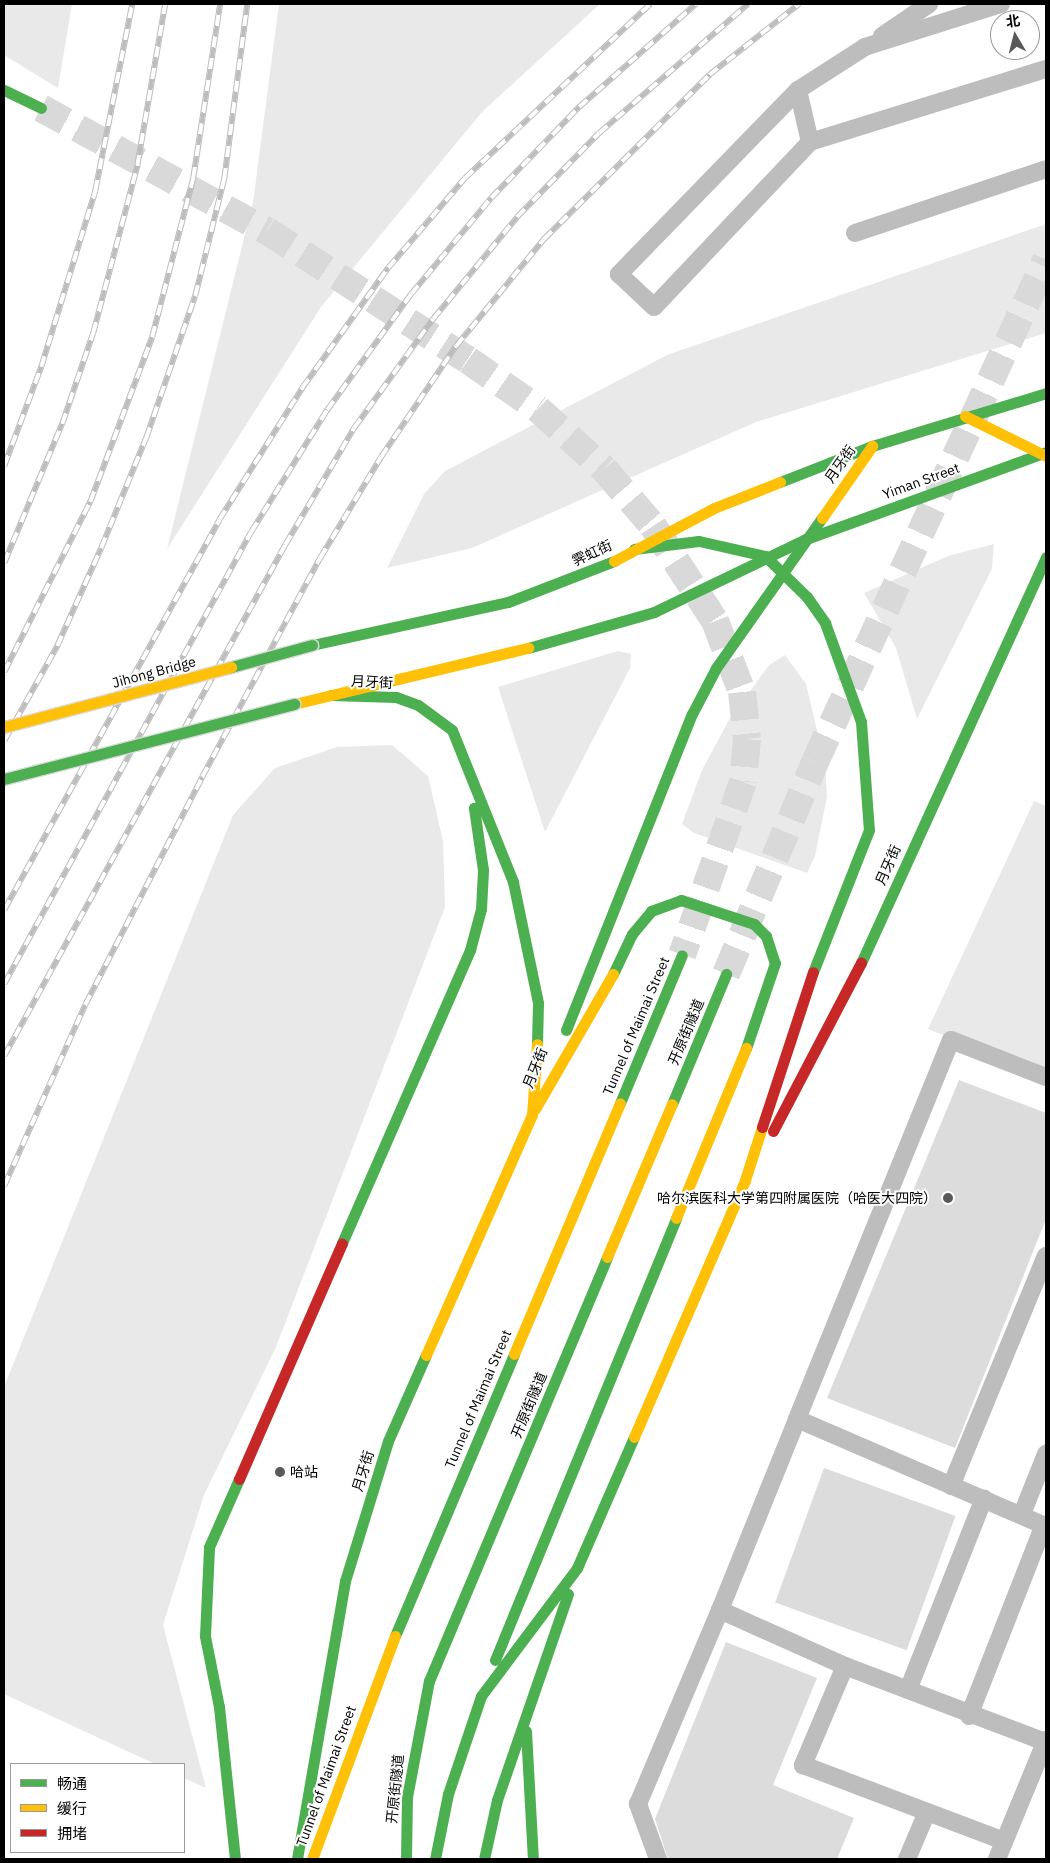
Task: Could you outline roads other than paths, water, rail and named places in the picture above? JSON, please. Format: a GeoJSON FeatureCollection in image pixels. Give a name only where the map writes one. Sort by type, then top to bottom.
{"type":"FeatureCollection","features":[{"type":"Feature","properties":{"kind":"main road"},"geometry":{"type":"LineString","coordinates":[[4,90],[41,108]]}},
{"type":"Feature","properties":{"kind":"main road"},"geometry":{"type":"LineString","coordinates":[[872,446],[1046,392]]}},
{"type":"Feature","properties":{"kind":"main road"},"geometry":{"type":"LineString","coordinates":[[1025,399],[1046,409]]}},
{"type":"Feature","properties":{"kind":"main road"},"geometry":{"type":"LineString","coordinates":[[965,416],[1045,454]]}},
{"type":"Feature","properties":{"kind":"main road","name":"月牙街"},"geometry":{"type":"LineString","coordinates":[[297,1859],[345,1581],[388,1441],[532,1115],[692,714],[716,668],[872,446]]}},
{"type":"Feature","properties":{"kind":"main road","name":"霁虹街"},"geometry":{"type":"LineString","coordinates":[[312,645],[508,602],[599,568],[714,508],[872,446]]}},
{"type":"Feature","properties":{"kind":"main road","name":"Yiman Street"},"geometry":{"type":"LineString","coordinates":[[806,539],[1045,454]]}},
{"type":"Feature","properties":{"kind":"main road"},"geometry":{"type":"LineString","coordinates":[[4,779],[294,704],[532,647],[654,612],[765,556],[806,539]]}},
{"type":"Feature","properties":{"kind":"main road","name":"月牙街"},"geometry":{"type":"LineString","coordinates":[[634,549],[699,541],[736,546],[765,556],[782,573],[824,623],[854,699],[866,749],[871,808],[865,846],[801,1002],[745,1180]]}},
{"type":"Feature","properties":{"kind":"main road","name":"月牙街"},"geometry":{"type":"LineString","coordinates":[[484,1859],[525,1715],[577,1568],[745,1180],[836,1016],[1046,557]]}},
{"type":"Feature","properties":{"kind":"main road"},"geometry":{"type":"LineString","coordinates":[[1012,629],[1039,606]]}},
{"type":"Feature","properties":{"kind":"main road","name":"Jihong Bridge"},"geometry":{"type":"LineString","coordinates":[[4,727],[312,645]]}},
{"type":"Feature","properties":{"kind":"main road","name":"月牙街"},"geometry":{"type":"LineString","coordinates":[[331,695],[396,697],[418,705],[452,730],[498,837],[529,948],[538,1003],[532,1115]]}},
{"type":"Feature","properties":{"kind":"main road"},"geometry":{"type":"LineString","coordinates":[[234,1859],[219,1706],[205,1636],[209,1547],[470,950],[481,909],[483,870],[467,767]]}},
{"type":"Feature","properties":{"kind":"main road"},"geometry":{"type":"LineString","coordinates":[[480,1696],[768,994],[775,963],[766,936],[754,924],[705,905],[681,900],[651,911],[632,934],[592,1015],[532,1115]]}},
{"type":"Feature","properties":{"kind":"main road","name":"Tunnel of Maimai Street"},"geometry":{"type":"LineString","coordinates":[[312,1859],[382,1667],[682,955]]}},
{"type":"Feature","properties":{"kind":"main road","name":"开原街隧道"},"geometry":{"type":"LineString","coordinates":[[406,1859],[407,1797],[430,1682],[726,974]]}},
{"type":"Feature","properties":{"kind":"main road","name":"月牙街"},"geometry":{"type":"LineString","coordinates":[[435,1859],[448,1794],[480,1696],[577,1568]]}},
{"type":"Feature","properties":{"kind":"main road"},"geometry":{"type":"LineString","coordinates":[[525,1715],[533,1859]]}},
{"type":"Feature","properties":{"kind":"lane"},"geometry":{"type":"LineString","coordinates":[[929,4],[798,90],[619,274],[654,307],[810,142],[1046,69]]}},
{"type":"Feature","properties":{"kind":"lane"},"geometry":{"type":"LineString","coordinates":[[865,47],[1001,4]]}},
{"type":"Feature","properties":{"kind":"lane"},"geometry":{"type":"LineString","coordinates":[[798,90],[810,142]]}},
{"type":"Feature","properties":{"kind":"lane"},"geometry":{"type":"LineString","coordinates":[[855,233],[1046,168]]}},
{"type":"Feature","properties":{"kind":"lane"},"geometry":{"type":"LineString","coordinates":[[658,1859],[638,1804],[720,1610],[952,1040],[1046,1077]]}},
{"type":"Feature","properties":{"kind":"lane"},"geometry":{"type":"LineString","coordinates":[[951,1486],[1046,1256]]}},
{"type":"Feature","properties":{"kind":"lane"},"geometry":{"type":"LineString","coordinates":[[797,1419],[1045,1525],[969,1716]]}},
{"type":"Feature","properties":{"kind":"lane"},"geometry":{"type":"LineString","coordinates":[[1022,1514],[1046,1454]]}},
{"type":"Feature","properties":{"kind":"lane"},"geometry":{"type":"LineString","coordinates":[[908,1690],[984,1498]]}},
{"type":"Feature","properties":{"kind":"lane"},"geometry":{"type":"LineString","coordinates":[[720,1610],[845,1666],[969,1716],[1046,1741],[997,1859]]}},
{"type":"Feature","properties":{"kind":"lane"},"geometry":{"type":"LineString","coordinates":[[845,1666],[803,1765],[1004,1841]]}},
{"type":"Feature","properties":{"kind":"lane"},"geometry":{"type":"LineString","coordinates":[[907,1859],[927,1812]]}},
{"type":"Feature","properties":{"kind":"tunnel"},"geometry":{"type":"LineString","coordinates":[[41,108],[267,231],[468,360],[538,409],[604,469],[653,526],[715,621],[742,692],[747,739],[743,782],[682,955]]}},
{"type":"Feature","properties":{"kind":"tunnel"},"geometry":{"type":"LineString","coordinates":[[726,974],[815,762],[1046,260]]}},
{"type":"Feature","properties":{"kind":"railway"},"geometry":{"type":"LineString","coordinates":[[4,466],[41,367],[95,191],[132,4]]}},
{"type":"Feature","properties":{"kind":"railway"},"geometry":{"type":"LineString","coordinates":[[4,563],[62,424],[93,333],[137,166],[165,4]]}},
{"type":"Feature","properties":{"kind":"railway"},"geometry":{"type":"LineString","coordinates":[[4,672],[90,502],[152,337],[193,178],[220,4]]}},
{"type":"Feature","properties":{"kind":"railway"},"geometry":{"type":"LineString","coordinates":[[4,741],[57,646],[101,548],[146,438],[195,296],[224,179],[247,4]]}},
{"type":"Feature","properties":{"kind":"railway"},"geometry":{"type":"LineString","coordinates":[[4,910],[219,520],[302,388],[388,268],[465,178],[650,4]]}},
{"type":"Feature","properties":{"kind":"railway"},"geometry":{"type":"LineString","coordinates":[[4,984],[251,532],[327,410],[411,294],[491,198],[579,107],[696,4]]}},
{"type":"Feature","properties":{"kind":"railway"},"geometry":{"type":"LineString","coordinates":[[4,1056],[285,545],[354,428],[433,319],[517,217],[599,133],[748,4]]}},
{"type":"Feature","properties":{"kind":"railway"},"geometry":{"type":"LineString","coordinates":[[4,1186],[85,1005],[202,777],[320,558],[381,457],[456,346],[544,239],[709,75],[799,4]]}},
{"type":"Feature","properties":{"kind":"place","name":"哈尔滨医科大学第四附属医院（哈医大四院）"},"geometry":{"type":"Point","coordinates":[948,1198]}},
{"type":"Feature","properties":{"kind":"place","name":"哈站"},"geometry":{"type":"Point","coordinates":[280,1472]}}]}
